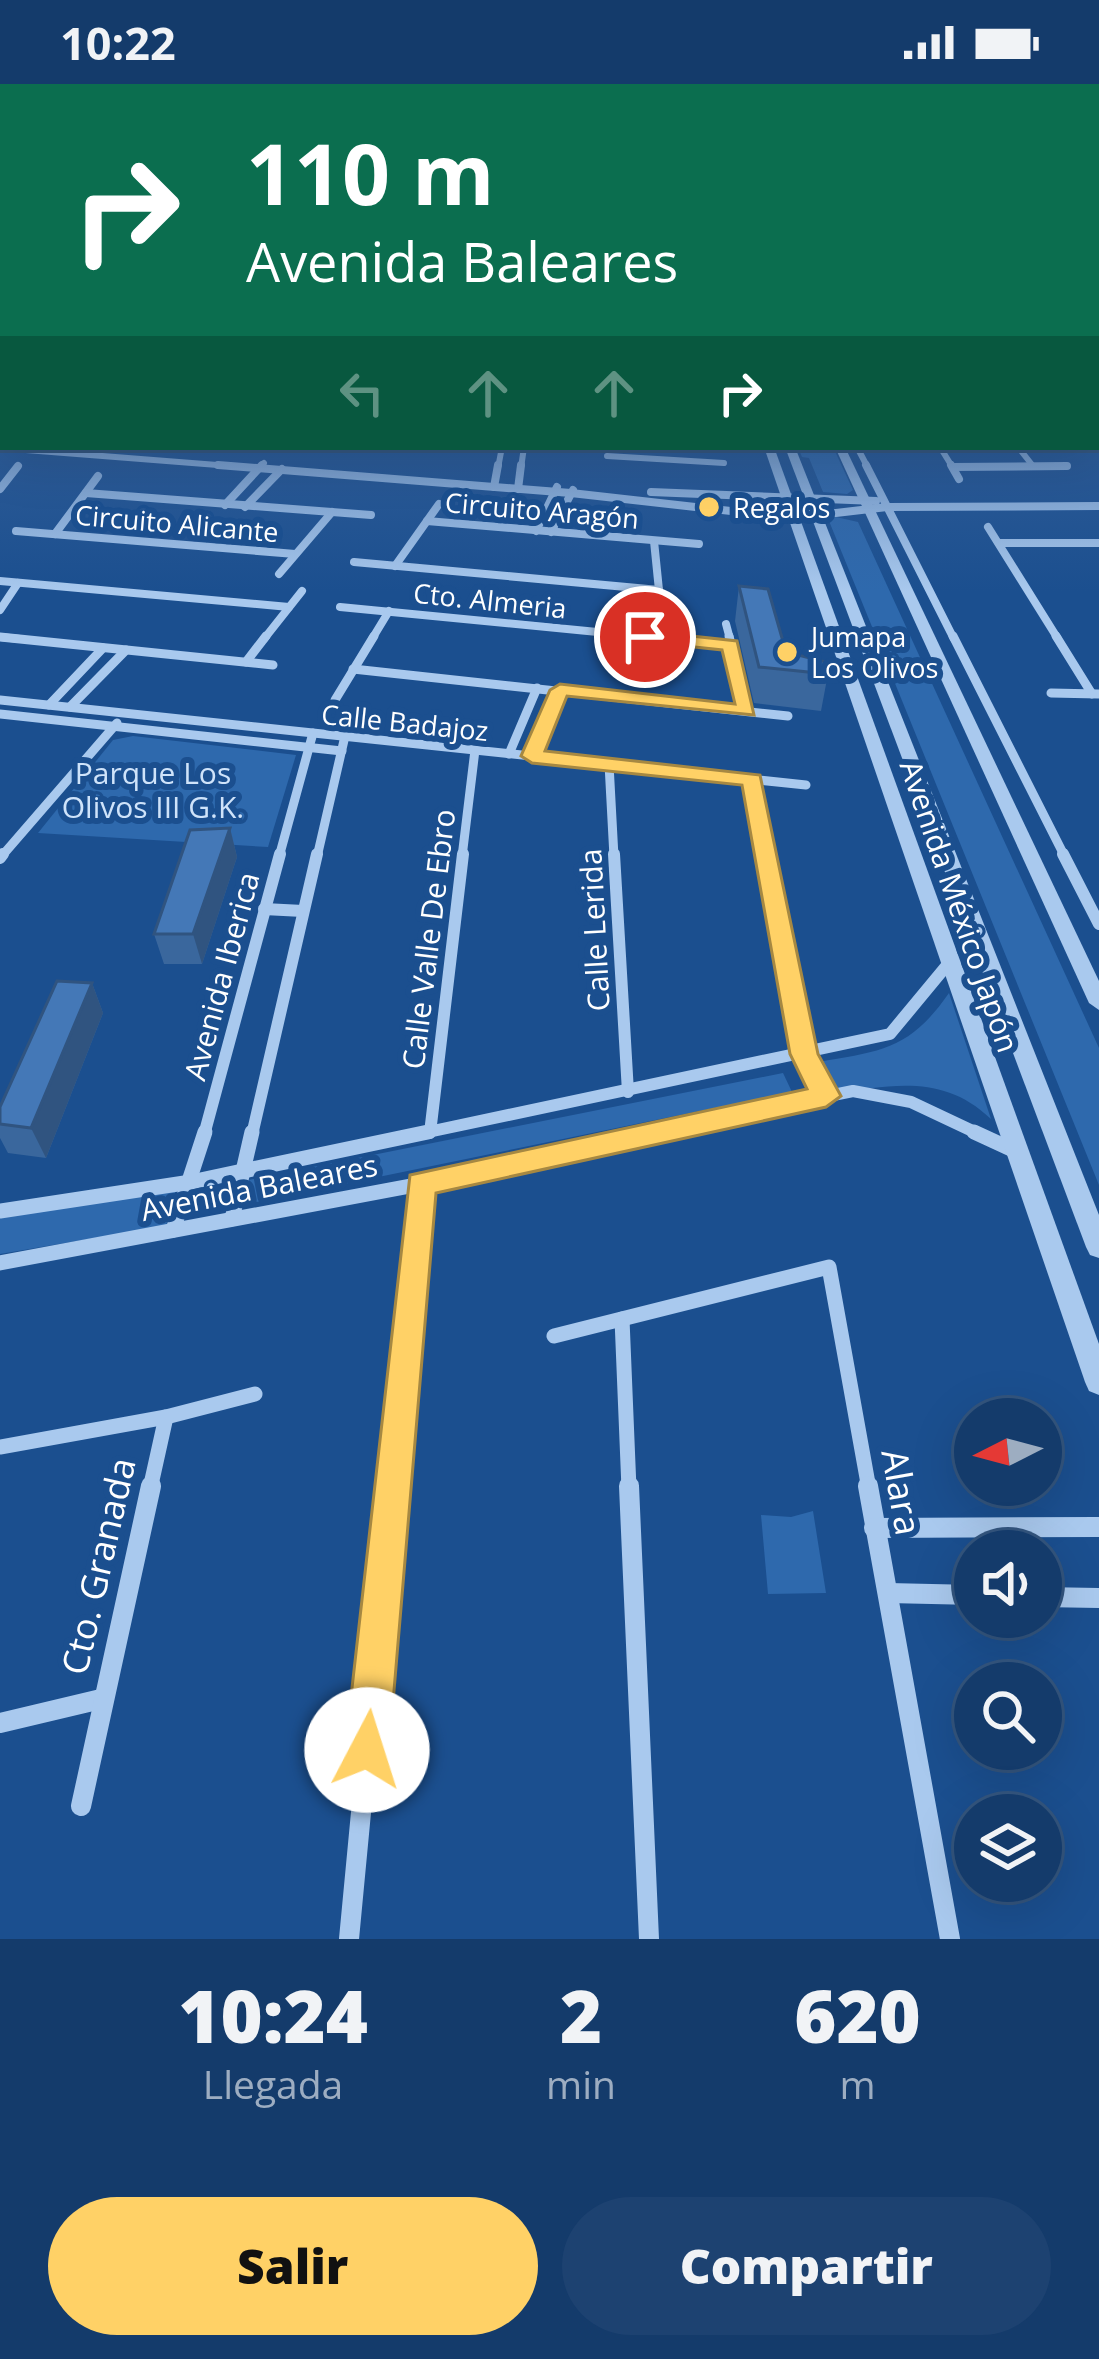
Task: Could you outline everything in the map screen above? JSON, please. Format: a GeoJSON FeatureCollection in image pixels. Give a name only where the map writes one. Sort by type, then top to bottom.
{"type":"FeatureCollection","features":[{"type":"Feature","properties":{"kind":"street"},"geometry":{"type":"LineString","coordinates":[[76,450],[790,510],[1099,503]]}},
{"type":"Feature","properties":{"kind":"street"},"geometry":{"type":"LineString","coordinates":[[496,483],[502,450]]}},
{"type":"Feature","properties":{"kind":"street"},"geometry":{"type":"LineString","coordinates":[[519,486],[524,450]]}},
{"type":"Feature","properties":{"kind":"street"},"geometry":{"type":"LineString","coordinates":[[688,450],[690,462]]}},
{"type":"Feature","properties":{"kind":"street","name":"Avenida México Japón"},"geometry":{"type":"LineString","coordinates":[[770,450],[1013,1150],[1099,1382]]}},
{"type":"Feature","properties":{"kind":"street","name":"Avenida México Japón"},"geometry":{"type":"LineString","coordinates":[[791,450],[1099,1247]]}},
{"type":"Feature","properties":{"kind":"street"},"geometry":{"type":"LineString","coordinates":[[842,450],[876,505],[1099,924]]}},
{"type":"Feature","properties":{"kind":"street"},"geometry":{"type":"LineString","coordinates":[[858,450],[876,505],[1099,1003]]}},
{"type":"Feature","properties":{"kind":"street"},"geometry":{"type":"LineString","coordinates":[[942,450],[959,479]]}},
{"type":"Feature","properties":{"kind":"street"},"geometry":{"type":"LineString","coordinates":[[1020,450],[1033,466]]}},
{"type":"Feature","properties":{"kind":"street"},"geometry":{"type":"LineString","coordinates":[[607,456],[724,463]]}},
{"type":"Feature","properties":{"kind":"street"},"geometry":{"type":"LineString","coordinates":[[226,505],[262,465]]}},
{"type":"Feature","properties":{"kind":"street"},"geometry":{"type":"LineString","coordinates":[[0,490],[18,466]]}},
{"type":"Feature","properties":{"kind":"street"},"geometry":{"type":"LineString","coordinates":[[952,467],[1067,466]]}},
{"type":"Feature","properties":{"kind":"street"},"geometry":{"type":"LineString","coordinates":[[245,507],[283,467]]}},
{"type":"Feature","properties":{"kind":"street","name":"Circuito Alicante"},"geometry":{"type":"LineString","coordinates":[[55,534],[98,476]]}},
{"type":"Feature","properties":{"kind":"street"},"geometry":{"type":"LineString","coordinates":[[536,530],[556,489]]}},
{"type":"Feature","properties":{"kind":"street"},"geometry":{"type":"LineString","coordinates":[[573,490],[790,510],[876,505]]}},
{"type":"Feature","properties":{"kind":"street"},"geometry":{"type":"LineString","coordinates":[[551,532],[573,490]]}},
{"type":"Feature","properties":{"kind":"street","name":"Circuito Alicante"},"geometry":{"type":"LineString","coordinates":[[86,494],[371,515]]}},
{"type":"Feature","properties":{"kind":"street","name":"Circuito Aragón"},"geometry":{"type":"LineString","coordinates":[[395,566],[439,504]]}},
{"type":"Feature","properties":{"kind":"street","name":"Circuito Alicante"},"geometry":{"type":"LineString","coordinates":[[279,574],[332,512]]}},
{"type":"Feature","properties":{"kind":"street","name":"Circuito Aragón"},"geometry":{"type":"LineString","coordinates":[[427,521],[699,544]]}},
{"type":"Feature","properties":{"kind":"street"},"geometry":{"type":"LineString","coordinates":[[988,527],[1095,694]]}},
{"type":"Feature","properties":{"kind":"street","name":"Circuito Alicante"},"geometry":{"type":"LineString","coordinates":[[16,531],[296,554]]}},
{"type":"Feature","properties":{"kind":"street","name":"Circuito Aragón"},"geometry":{"type":"LineString","coordinates":[[654,541],[661,610]]}},
{"type":"Feature","properties":{"kind":"street"},"geometry":{"type":"LineString","coordinates":[[999,543],[1098,545]]}},
{"type":"Feature","properties":{"kind":"street"},"geometry":{"type":"LineString","coordinates":[[354,562],[658,590]]}},
{"type":"Feature","properties":{"kind":"street"},"geometry":{"type":"LineString","coordinates":[[0,581],[290,607]]}},
{"type":"Feature","properties":{"kind":"street"},"geometry":{"type":"LineString","coordinates":[[0,610],[18,583]]}},
{"type":"Feature","properties":{"kind":"street"},"geometry":{"type":"LineString","coordinates":[[246,662],[302,591]]}},
{"type":"Feature","properties":{"kind":"street","name":"Cto. Almeria"},"geometry":{"type":"LineString","coordinates":[[340,607],[730,645]]}},
{"type":"Feature","properties":{"kind":"street","name":"Cto. Almeria"},"geometry":{"type":"LineString","coordinates":[[334,700],[389,611]]}},
{"type":"Feature","properties":{"kind":"street"},"geometry":{"type":"LineString","coordinates":[[829,622],[857,622]]}},
{"type":"Feature","properties":{"kind":"street"},"geometry":{"type":"LineString","coordinates":[[725,624],[747,711]]}},
{"type":"Feature","properties":{"kind":"street"},"geometry":{"type":"LineString","coordinates":[[0,637],[273,664]]}},
{"type":"Feature","properties":{"kind":"street"},"geometry":{"type":"LineString","coordinates":[[49,705],[103,648]]}},
{"type":"Feature","properties":{"kind":"street"},"geometry":{"type":"LineString","coordinates":[[70,707],[126,650]]}},
{"type":"Feature","properties":{"kind":"street"},"geometry":{"type":"LineString","coordinates":[[353,669],[788,716]]}},
{"type":"Feature","properties":{"kind":"street"},"geometry":{"type":"LineString","coordinates":[[509,754],[537,688]]}},
{"type":"Feature","properties":{"kind":"street"},"geometry":{"type":"LineString","coordinates":[[532,756],[560,690]]}},
{"type":"Feature","properties":{"kind":"street"},"geometry":{"type":"LineString","coordinates":[[1051,693],[1095,694]]}},
{"type":"Feature","properties":{"kind":"street","name":"Calle Badajoz"},"geometry":{"type":"LineString","coordinates":[[0,700],[806,785]]}},
{"type":"Feature","properties":{"kind":"street"},"geometry":{"type":"LineString","coordinates":[[0,858],[125,713]]}},
{"type":"Feature","properties":{"kind":"street","name":"Calle Badajoz"},"geometry":{"type":"LineString","coordinates":[[0,715],[342,751]]}},
{"type":"Feature","properties":{"kind":"street","name":"Avenida Iberica"},"geometry":{"type":"LineString","coordinates":[[173,1230],[191,1182],[314,733]]}},
{"type":"Feature","properties":{"kind":"street","name":"Avenida Iberica"},"geometry":{"type":"LineString","coordinates":[[232,1219],[345,736]]}},
{"type":"Feature","properties":{"kind":"street","name":"Calle Valle De Ebro"},"geometry":{"type":"LineString","coordinates":[[430,1133],[475,750]]}},
{"type":"Feature","properties":{"kind":"street","name":"Calle Lerida"},"geometry":{"type":"LineString","coordinates":[[609,764],[628,1092]]}},
{"type":"Feature","properties":{"kind":"street"},"geometry":{"type":"LineString","coordinates":[[881,770],[913,770]]}},
{"type":"Feature","properties":{"kind":"street"},"geometry":{"type":"LineString","coordinates":[[752,780],[804,1054],[826,1096]]}},
{"type":"Feature","properties":{"kind":"street"},"geometry":{"type":"LineString","coordinates":[[264,910],[303,911]]}},
{"type":"Feature","properties":{"kind":"street","name":"Avenida Baleares"},"geometry":{"type":"LineString","coordinates":[[0,1211],[191,1182],[890,1034],[949,964]]}},
{"type":"Feature","properties":{"kind":"street","name":"Avenida Baleares"},"geometry":{"type":"LineString","coordinates":[[0,1263],[421,1184],[853,1091],[910,1102],[1013,1150]]}},
{"type":"Feature","properties":{"kind":"street"},"geometry":{"type":"LineString","coordinates":[[349,1939],[421,1184]]}},
{"type":"Feature","properties":{"kind":"street","name":"Alara"},"geometry":{"type":"LineString","coordinates":[[554,1336],[829,1267],[950,1939]]}},
{"type":"Feature","properties":{"kind":"street"},"geometry":{"type":"LineString","coordinates":[[622,1318],[649,1939]]}},
{"type":"Feature","properties":{"kind":"street","name":"Cto. Granada"},"geometry":{"type":"LineString","coordinates":[[0,1448],[166,1417],[255,1394]]}},
{"type":"Feature","properties":{"kind":"street","name":"Cto. Granada"},"geometry":{"type":"LineString","coordinates":[[0,1723],[101,1700],[166,1417]]}},
{"type":"Feature","properties":{"kind":"street"},"geometry":{"type":"LineString","coordinates":[[874,1528],[1099,1527]]}},
{"type":"Feature","properties":{"kind":"street"},"geometry":{"type":"LineString","coordinates":[[888,1593],[954,1595]]}},
{"type":"Feature","properties":{"kind":"street"},"geometry":{"type":"LineString","coordinates":[[1062,1597],[1099,1598]]}},
{"type":"Feature","properties":{"kind":"street"},"geometry":{"type":"LineString","coordinates":[[80,1806],[101,1700]]}},
{"type":"Feature","properties":{"kind":"green space"},"geometry":{"type":"Polygon","coordinates":[[[799,450],[834,450],[853,490],[823,492],[809,458],[802,457],[799,450]]]}},
{"type":"Feature","properties":{"kind":"green space"},"geometry":{"type":"Polygon","coordinates":[[[836,517],[858,522],[1099,1048],[1099,1185],[829,521],[836,517]]]}},
{"type":"Feature","properties":{"kind":"green space","name":"Parque Los Olivos III G.K."},"geometry":{"type":"Polygon","coordinates":[[[133,736],[296,755],[268,847],[38,833],[113,740],[133,736]]]}},
{"type":"Feature","properties":{"kind":"green space"},"geometry":{"type":"Polygon","coordinates":[[[949,993],[991,1119],[955,1095],[936,1089],[898,1086],[834,1093],[818,1062],[878,1050],[908,1037],[949,993]]]}},
{"type":"Feature","properties":{"kind":"green space"},"geometry":{"type":"Polygon","coordinates":[[[783,1073],[792,1092],[242,1205],[243,1181],[783,1073]]]}},
{"type":"Feature","properties":{"kind":"green space"},"geometry":{"type":"Polygon","coordinates":[[[176,1189],[166,1226],[0,1254],[0,1215],[176,1189]]]}},
{"type":"Feature","properties":{"kind":"green space"},"geometry":{"type":"Polygon","coordinates":[[[813,1511],[826,1593],[768,1594],[761,1515],[791,1517],[813,1511]]]}},
{"type":"Feature","properties":{"kind":"building"},"geometry":{"type":"Polygon","coordinates":[[[739,586],[768,589],[786,652],[830,663],[828,674],[759,667],[739,586]]]}},
{"type":"Feature","properties":{"kind":"building"},"geometry":{"type":"Polygon","coordinates":[[[230,828],[193,934],[154,934],[190,830],[230,828]]]}},
{"type":"Feature","properties":{"kind":"building"},"geometry":{"type":"Polygon","coordinates":[[[57,981],[92,983],[31,1128],[0,1124],[0,1107],[57,981]]]}},
{"type":"Feature","properties":{"kind":"place","name":"Regalos"},"geometry":{"type":"Point","coordinates":[709,507]}},
{"type":"Feature","properties":{"kind":"place","name":"Jumapa Los Olivos"},"geometry":{"type":"Point","coordinates":[787,652]}},
{"type":"Feature","properties":{"kind":"route"},"geometry":{"type":"LineString","coordinates":[[367,1750],[421,1184],[766,1105],[826,1096],[804,1054],[752,780],[532,756],[560,690],[747,711],[730,645],[645,637]]}}]}
